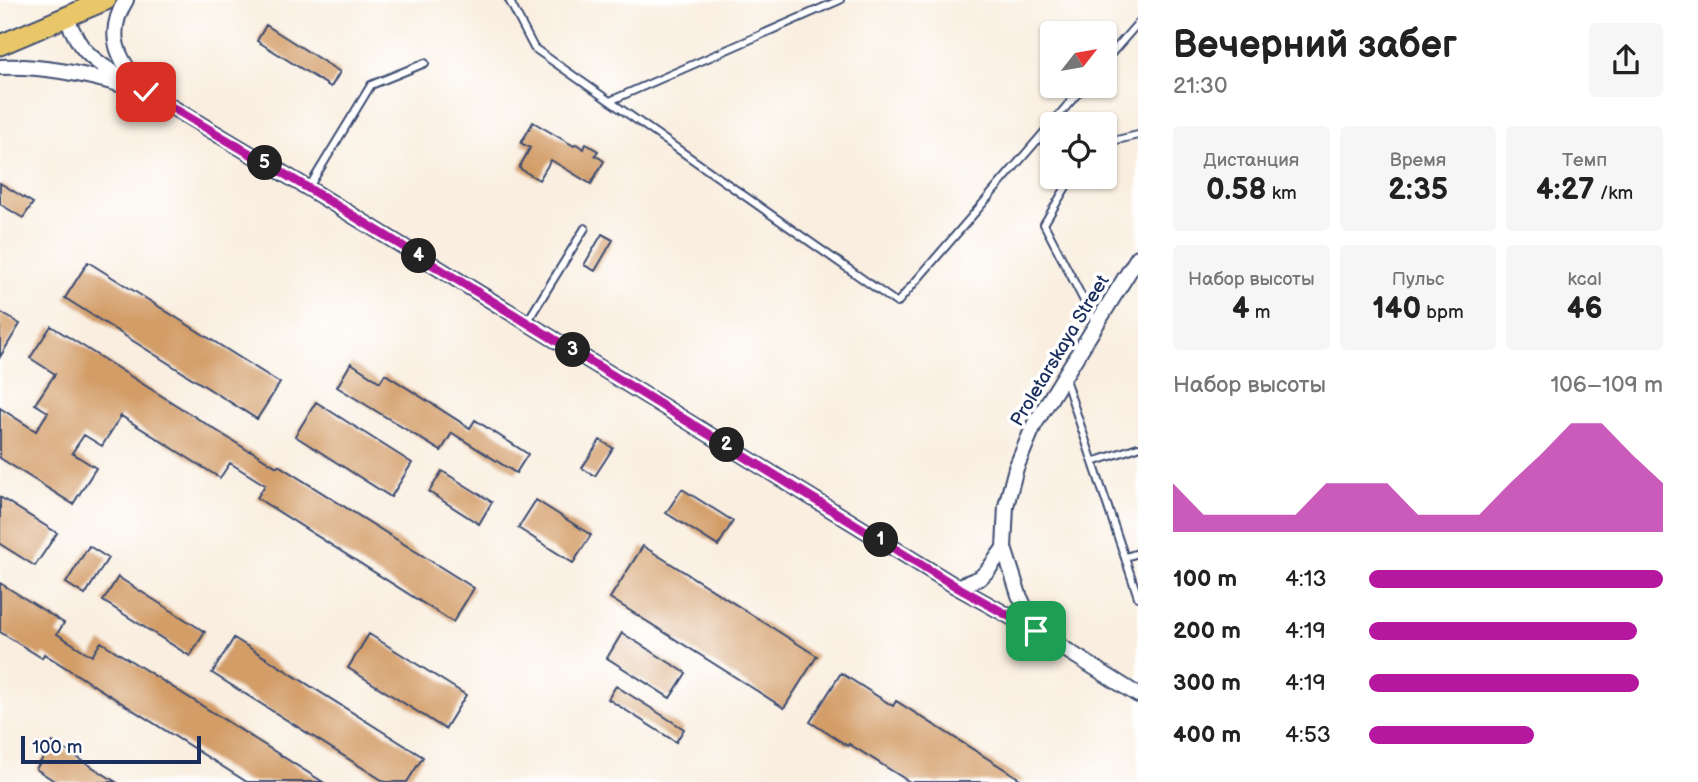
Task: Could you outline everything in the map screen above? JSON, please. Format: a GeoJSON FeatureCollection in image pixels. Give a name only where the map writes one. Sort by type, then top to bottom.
{"type":"FeatureCollection","features":[{"type":"Feature","properties":{"kind":"main road"},"geometry":{"type":"LineString","coordinates":[[0,44],[106,0]]}},
{"type":"Feature","properties":{"kind":"street"},"geometry":{"type":"LineString","coordinates":[[126,0],[116,25],[116,44],[125,67],[146,92]]}},
{"type":"Feature","properties":{"kind":"street"},"geometry":{"type":"LineString","coordinates":[[66,17],[76,40],[88,56],[1138,695]]}},
{"type":"Feature","properties":{"kind":"street"},"geometry":{"type":"LineString","coordinates":[[0,67],[54,69],[146,92]]}},
{"type":"Feature","properties":{"kind":"street","name":"Proletarskaya Street"},"geometry":{"type":"LineString","coordinates":[[1036,631],[1019,595],[1004,548],[1006,506],[1016,468],[1034,425],[1138,257]]}},
{"type":"Feature","properties":{"kind":"street"},"geometry":{"type":"LineString","coordinates":[[957,587],[980,578],[1004,548]]}},
{"type":"Feature","properties":{"kind":"lane"},"geometry":{"type":"LineString","coordinates":[[509,0],[534,48],[897,303],[1074,98]]}},
{"type":"Feature","properties":{"kind":"lane"},"geometry":{"type":"LineString","coordinates":[[610,101],[840,0]]}},
{"type":"Feature","properties":{"kind":"lane"},"geometry":{"type":"LineString","coordinates":[[1117,47],[1138,23]]}},
{"type":"Feature","properties":{"kind":"lane"},"geometry":{"type":"LineString","coordinates":[[308,188],[371,85],[425,63]]}},
{"type":"Feature","properties":{"kind":"lane"},"geometry":{"type":"LineString","coordinates":[[1117,140],[1138,135]]}},
{"type":"Feature","properties":{"kind":"lane"},"geometry":{"type":"LineString","coordinates":[[1065,189],[1044,224],[1096,325]]}},
{"type":"Feature","properties":{"kind":"lane"},"geometry":{"type":"LineString","coordinates":[[527,322],[585,228]]}},
{"type":"Feature","properties":{"kind":"lane"},"geometry":{"type":"LineString","coordinates":[[1065,377],[1138,597]]}},
{"type":"Feature","properties":{"kind":"lane"},"geometry":{"type":"LineString","coordinates":[[1093,463],[1138,447]]}},
{"type":"Feature","properties":{"kind":"lane"},"geometry":{"type":"LineString","coordinates":[[1126,557],[1138,553]]}},
{"type":"Feature","properties":{"kind":"building"},"geometry":{"type":"Polygon","coordinates":[[[266,25],[340,72],[331,87],[257,41],[266,25]]]}},
{"type":"Feature","properties":{"kind":"building"},"geometry":{"type":"Polygon","coordinates":[[[533,122],[574,146],[576,144],[584,149],[586,144],[598,151],[595,155],[604,161],[591,184],[551,160],[539,180],[519,168],[530,148],[521,143],[533,122]]]}},
{"type":"Feature","properties":{"kind":"building"},"geometry":{"type":"Polygon","coordinates":[[[0,183],[33,203],[23,218],[0,204],[0,183]]]}},
{"type":"Feature","properties":{"kind":"building"},"geometry":{"type":"Polygon","coordinates":[[[602,234],[613,240],[595,271],[584,265],[602,234]]]}},
{"type":"Feature","properties":{"kind":"building"},"geometry":{"type":"Polygon","coordinates":[[[88,262],[280,383],[257,419],[65,298],[88,262]]]}},
{"type":"Feature","properties":{"kind":"building"},"geometry":{"type":"Polygon","coordinates":[[[0,312],[20,324],[0,357],[0,312]]]}},
{"type":"Feature","properties":{"kind":"building"},"geometry":{"type":"Polygon","coordinates":[[[51,326],[474,588],[453,622],[257,498],[265,485],[230,463],[220,478],[121,416],[102,446],[84,435],[72,453],[96,468],[73,504],[0,458],[0,408],[36,431],[48,412],[35,404],[55,374],[30,358],[51,326]]]}},
{"type":"Feature","properties":{"kind":"building"},"geometry":{"type":"Polygon","coordinates":[[[351,363],[380,382],[385,374],[470,428],[475,420],[528,454],[516,473],[452,433],[441,451],[337,387],[351,363]]]}},
{"type":"Feature","properties":{"kind":"building"},"geometry":{"type":"Polygon","coordinates":[[[316,402],[412,463],[391,497],[295,436],[316,402]]]}},
{"type":"Feature","properties":{"kind":"building"},"geometry":{"type":"Polygon","coordinates":[[[600,440],[613,448],[595,476],[582,468],[600,440]]]}},
{"type":"Feature","properties":{"kind":"building"},"geometry":{"type":"Polygon","coordinates":[[[442,471],[492,502],[479,524],[429,492],[442,471]]]}},
{"type":"Feature","properties":{"kind":"building"},"geometry":{"type":"Polygon","coordinates":[[[682,489],[733,521],[718,546],[666,513],[682,489]]]}},
{"type":"Feature","properties":{"kind":"building"},"geometry":{"type":"Polygon","coordinates":[[[0,497],[57,533],[35,566],[0,544],[0,497]]]}},
{"type":"Feature","properties":{"kind":"building"},"geometry":{"type":"Polygon","coordinates":[[[536,500],[591,535],[573,563],[518,528],[536,500]]]}},
{"type":"Feature","properties":{"kind":"building"},"geometry":{"type":"Polygon","coordinates":[[[89,546],[108,558],[85,595],[66,583],[89,546]]]}},
{"type":"Feature","properties":{"kind":"building"},"geometry":{"type":"Polygon","coordinates":[[[643,546],[817,656],[784,708],[610,598],[643,546]]]}},
{"type":"Feature","properties":{"kind":"building"},"geometry":{"type":"Polygon","coordinates":[[[118,577],[205,632],[190,656],[103,601],[118,577]]]}},
{"type":"Feature","properties":{"kind":"building"},"geometry":{"type":"Polygon","coordinates":[[[0,583],[64,623],[57,634],[92,656],[101,642],[323,782],[247,782],[44,654],[42,658],[0,632],[0,583]]]}},
{"type":"Feature","properties":{"kind":"building"},"geometry":{"type":"Polygon","coordinates":[[[622,633],[686,673],[670,698],[607,658],[622,633]]]}},
{"type":"Feature","properties":{"kind":"building"},"geometry":{"type":"Polygon","coordinates":[[[369,634],[466,695],[445,729],[348,668],[369,634]]]}},
{"type":"Feature","properties":{"kind":"building"},"geometry":{"type":"Polygon","coordinates":[[[234,638],[423,757],[407,782],[385,782],[212,673],[234,638]]]}},
{"type":"Feature","properties":{"kind":"building"},"geometry":{"type":"Polygon","coordinates":[[[841,673],[893,706],[896,701],[1025,782],[910,782],[849,744],[848,746],[810,722],[841,673]]]}},
{"type":"Feature","properties":{"kind":"building"},"geometry":{"type":"Polygon","coordinates":[[[616,686],[684,729],[676,742],[608,699],[616,686]]]}},
{"type":"Feature","properties":{"kind":"building"},"geometry":{"type":"Polygon","coordinates":[[[53,742],[116,782],[56,782],[36,769],[53,742]]]}},
{"type":"Feature","properties":{"kind":"route"},"geometry":{"type":"LineString","coordinates":[[146,92],[308,188],[957,587],[1036,631]]}}]}
